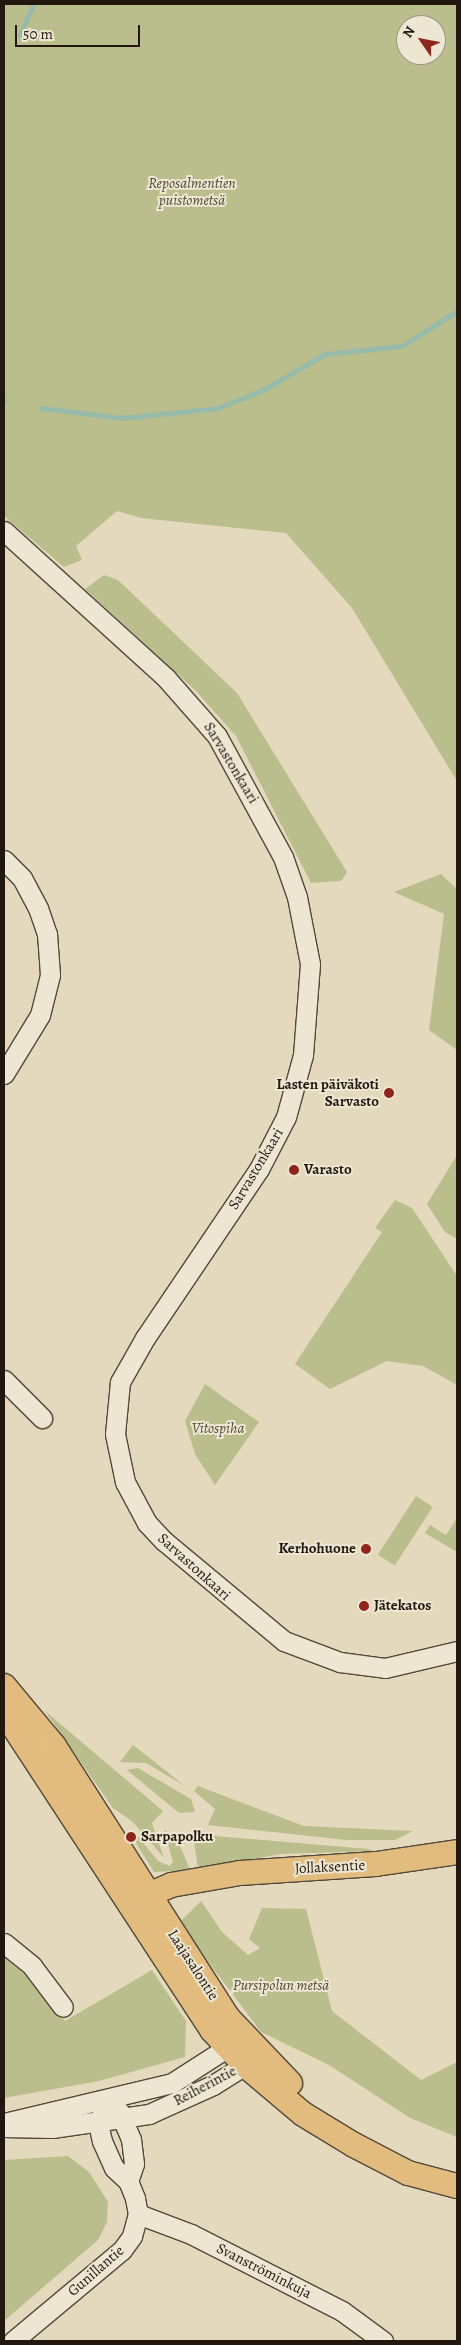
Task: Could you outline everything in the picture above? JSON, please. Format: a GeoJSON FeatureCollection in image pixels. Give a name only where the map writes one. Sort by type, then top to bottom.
{"type":"FeatureCollection","features":[{"type":"Feature","properties":{"kind":"main road","name":"Laajasalontie"},"geometry":{"type":"LineString","coordinates":[[4,1686],[54,1746],[157,1901],[241,2052],[303,2114],[354,2145],[408,2174],[451,2184]]}},
{"type":"Feature","properties":{"kind":"main road","name":"Laajasalontie"},"geometry":{"type":"LineString","coordinates":[[4,1712],[157,1901]]}},
{"type":"Feature","properties":{"kind":"main road","name":"Jollaksentie"},"geometry":{"type":"LineString","coordinates":[[157,1901],[203,1881],[457,1852]]}},
{"type":"Feature","properties":{"kind":"street","name":"Sarvastonkaari"},"geometry":{"type":"LineString","coordinates":[[4,531],[166,678],[217,736],[283,857],[297,897],[310,964],[303,1055],[286,1117],[259,1169],[145,1338],[120,1382],[115,1434],[125,1482],[147,1523],[164,1541],[248,1614],[296,1647],[340,1662],[385,1668],[457,1651]]}},
{"type":"Feature","properties":{"kind":"street"},"geometry":{"type":"LineString","coordinates":[[4,860],[22,878],[38,908],[50,968],[40,1015],[4,1074]]}},
{"type":"Feature","properties":{"kind":"street"},"geometry":{"type":"LineString","coordinates":[[4,1380],[42,1418]]}},
{"type":"Feature","properties":{"kind":"street"},"geometry":{"type":"LineString","coordinates":[[4,1943],[32,1966],[63,2007]]}},
{"type":"Feature","properties":{"kind":"street","name":"Reiherintie"},"geometry":{"type":"LineString","coordinates":[[4,2123],[172,2083],[241,2052]]}},
{"type":"Feature","properties":{"kind":"street","name":"Reiherintie"},"geometry":{"type":"LineString","coordinates":[[4,2127],[98,2124],[126,2119],[187,2099],[241,2052]]}},
{"type":"Feature","properties":{"kind":"street"},"geometry":{"type":"LineString","coordinates":[[128,2181],[134,2164],[126,2119],[108,2099],[98,2124],[114,2168],[128,2181],[138,2214]]}},
{"type":"Feature","properties":{"kind":"street","name":"Gunillantie"},"geometry":{"type":"LineString","coordinates":[[14,2341],[122,2250],[132,2236],[138,2214]]}},
{"type":"Feature","properties":{"kind":"street","name":"Svanströminkuja"},"geometry":{"type":"LineString","coordinates":[[138,2214],[191,2234],[342,2311],[383,2341]]}},
{"type":"Feature","properties":{"kind":"green space","name":"Reposalmentien puistometsä"},"geometry":{"type":"Polygon","coordinates":[[[4,4],[457,4],[457,781],[352,608],[286,533],[141,518],[117,511],[76,546],[82,560],[64,567],[4,516],[4,4]]]}},
{"type":"Feature","properties":{"kind":"green space"},"geometry":{"type":"Polygon","coordinates":[[[104,575],[118,580],[237,693],[347,872],[341,881],[311,883],[236,736],[196,691],[85,589],[104,575]]]}},
{"type":"Feature","properties":{"kind":"green space"},"geometry":{"type":"Polygon","coordinates":[[[441,874],[457,889],[457,1050],[429,1030],[444,914],[394,892],[441,874]]]}},
{"type":"Feature","properties":{"kind":"green space"},"geometry":{"type":"Polygon","coordinates":[[[457,1155],[457,1239],[445,1232],[427,1204],[457,1155]]]}},
{"type":"Feature","properties":{"kind":"green space"},"geometry":{"type":"Polygon","coordinates":[[[395,1200],[412,1208],[457,1276],[457,1385],[423,1366],[387,1361],[330,1389],[295,1364],[382,1232],[375,1228],[395,1200]]]}},
{"type":"Feature","properties":{"kind":"green space","name":"Vitospiha"},"geometry":{"type":"Polygon","coordinates":[[[205,1384],[259,1422],[215,1485],[195,1454],[185,1421],[205,1384]]]}},
{"type":"Feature","properties":{"kind":"green space"},"geometry":{"type":"Polygon","coordinates":[[[416,1496],[433,1507],[395,1566],[378,1555],[416,1496]]]}},
{"type":"Feature","properties":{"kind":"green space"},"geometry":{"type":"Polygon","coordinates":[[[457,1518],[457,1552],[425,1533],[430,1525],[446,1535],[457,1518]]]}},
{"type":"Feature","properties":{"kind":"green space"},"geometry":{"type":"Polygon","coordinates":[[[45,1711],[163,1811],[152,1823],[164,1858],[133,1822],[113,1808],[45,1711]]]}},
{"type":"Feature","properties":{"kind":"green space"},"geometry":{"type":"Polygon","coordinates":[[[133,1745],[185,1786],[146,1763],[120,1762],[133,1745]]]}},
{"type":"Feature","properties":{"kind":"green space"},"geometry":{"type":"Polygon","coordinates":[[[138,1768],[191,1799],[195,1812],[179,1813],[127,1770],[138,1768]]]}},
{"type":"Feature","properties":{"kind":"green space"},"geometry":{"type":"Polygon","coordinates":[[[198,1786],[304,1826],[413,1831],[395,1840],[347,1840],[208,1825],[215,1809],[194,1791],[198,1786]]]}},
{"type":"Feature","properties":{"kind":"green space"},"geometry":{"type":"Polygon","coordinates":[[[164,1830],[176,1836],[190,1870],[154,1872],[131,1835],[135,1833],[158,1861],[170,1866],[173,1862],[164,1830]]]}},
{"type":"Feature","properties":{"kind":"green space"},"geometry":{"type":"Polygon","coordinates":[[[203,1835],[369,1849],[373,1851],[282,1854],[198,1868],[194,1842],[203,1835]]]}},
{"type":"Feature","properties":{"kind":"green space","name":"Pursipolun metsä"},"geometry":{"type":"Polygon","coordinates":[[[201,1901],[222,1932],[248,1955],[260,1948],[249,1939],[262,1908],[306,1909],[332,2011],[421,2080],[457,2062],[457,2137],[410,2118],[329,2065],[261,2032],[179,1923],[201,1901]]]}},
{"type":"Feature","properties":{"kind":"green space"},"geometry":{"type":"Polygon","coordinates":[[[4,1957],[30,1979],[65,2021],[152,1970],[186,2021],[185,2057],[99,2081],[4,2098],[4,1957]]]}},
{"type":"Feature","properties":{"kind":"green space"},"geometry":{"type":"Polygon","coordinates":[[[68,2156],[89,2172],[108,2202],[107,2222],[98,2240],[4,2321],[4,2160],[68,2156]]]}},
{"type":"Feature","properties":{"kind":"waterway"},"geometry":{"type":"LineString","coordinates":[[20,35],[33,4]]}},
{"type":"Feature","properties":{"kind":"waterway"},"geometry":{"type":"LineString","coordinates":[[41,408],[122,418],[218,408],[263,390],[325,354],[402,346],[457,311]]}},
{"type":"Feature","properties":{"kind":"place","name":"Lasten päiväkoti Sarvasto"},"geometry":{"type":"Point","coordinates":[389,1093]}},
{"type":"Feature","properties":{"kind":"place","name":"Varasto"},"geometry":{"type":"Point","coordinates":[294,1170]}},
{"type":"Feature","properties":{"kind":"place","name":"Kerhohuone"},"geometry":{"type":"Point","coordinates":[366,1549]}},
{"type":"Feature","properties":{"kind":"place","name":"Jätekatos"},"geometry":{"type":"Point","coordinates":[364,1606]}},
{"type":"Feature","properties":{"kind":"place","name":"Sarpapolku"},"geometry":{"type":"Point","coordinates":[131,1837]}}]}
